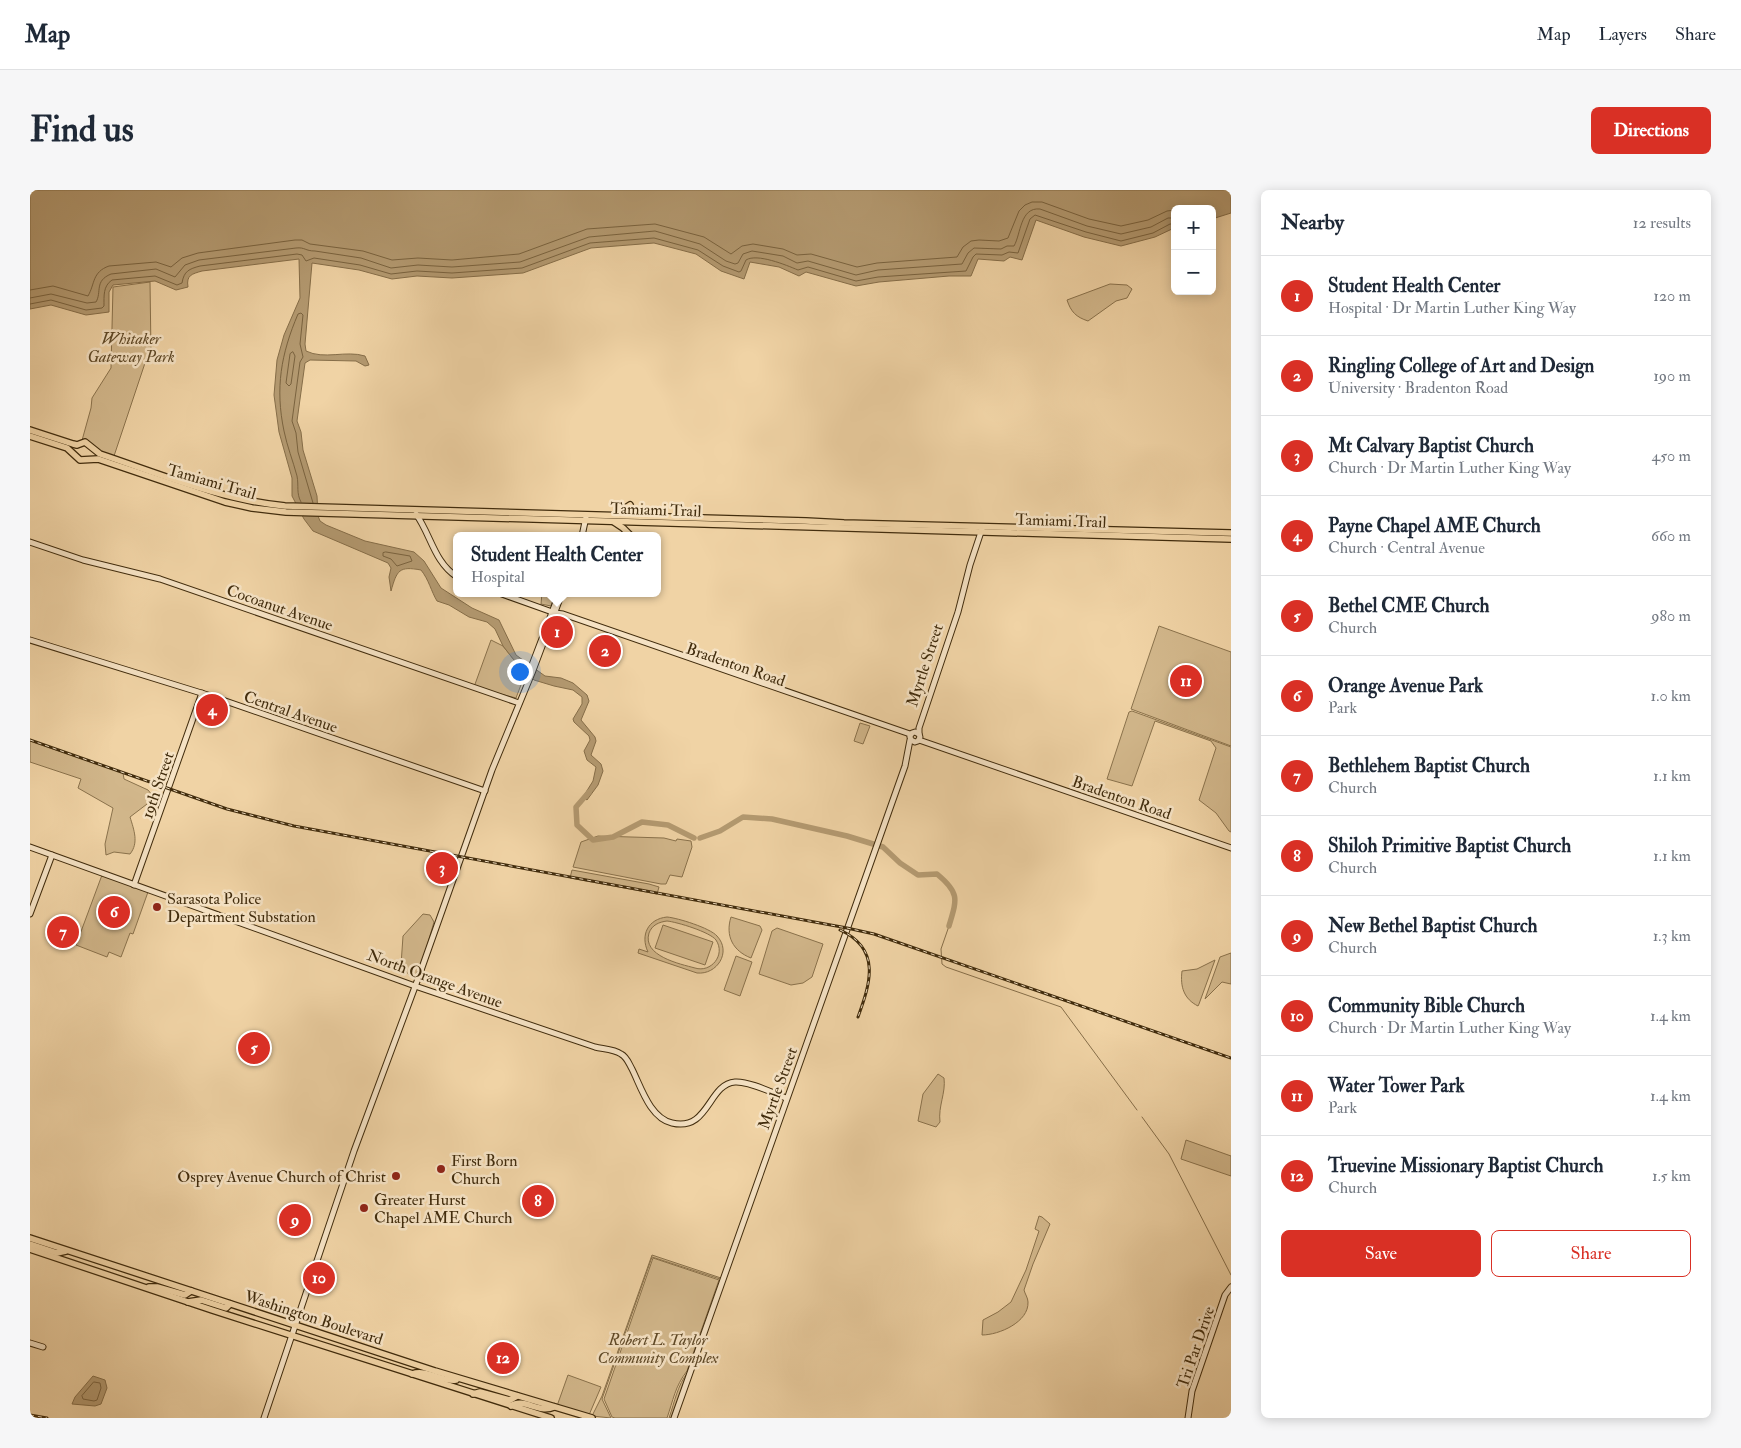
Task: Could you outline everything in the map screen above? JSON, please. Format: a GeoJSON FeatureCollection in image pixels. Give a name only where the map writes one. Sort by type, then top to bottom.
{"type":"FeatureCollection","features":[{"type":"Feature","properties":{"kind":"main road","name":"Tamiami Trail"},"geometry":{"type":"LineString","coordinates":[[30,430],[77,445],[85,442],[100,454],[227,496],[297,509]]}},
{"type":"Feature","properties":{"kind":"main road","name":"Tamiami Trail"},"geometry":{"type":"LineString","coordinates":[[30,436],[67,448],[80,460],[98,459],[195,492],[247,507],[844,523],[1231,539]]}},
{"type":"Feature","properties":{"kind":"main road"},"geometry":{"type":"LineString","coordinates":[[74,453],[77,445]]}},
{"type":"Feature","properties":{"kind":"main road"},"geometry":{"type":"LineString","coordinates":[[89,459],[92,454],[92,448]]}},
{"type":"Feature","properties":{"kind":"main road"},"geometry":{"type":"LineString","coordinates":[[110,463],[131,465]]}},
{"type":"Feature","properties":{"kind":"main road"},"geometry":{"type":"LineString","coordinates":[[152,477],[179,484],[186,483]]}},
{"type":"Feature","properties":{"kind":"main road"},"geometry":{"type":"LineString","coordinates":[[195,492],[204,492],[220,497],[227,496]]}},
{"type":"Feature","properties":{"kind":"main road"},"geometry":{"type":"LineString","coordinates":[[627,532],[613,518],[630,505]]}},
{"type":"Feature","properties":{"kind":"main road","name":"Tamiami Trail"},"geometry":{"type":"LineString","coordinates":[[409,512],[417,515],[533,519],[558,514],[586,517]]}},
{"type":"Feature","properties":{"kind":"main road","name":"Tamiami Trail"},"geometry":{"type":"LineString","coordinates":[[982,529],[1231,533]]}},
{"type":"Feature","properties":{"kind":"main road","name":"Washington Boulevard"},"geometry":{"type":"LineString","coordinates":[[30,1238],[461,1379],[592,1418]]}},
{"type":"Feature","properties":{"kind":"main road"},"geometry":{"type":"LineString","coordinates":[[30,1244],[57,1253],[68,1251]]}},
{"type":"Feature","properties":{"kind":"main road","name":"Washington Boulevard"},"geometry":{"type":"LineString","coordinates":[[30,1249],[188,1302],[551,1418]]}},
{"type":"Feature","properties":{"kind":"main road"},"geometry":{"type":"LineString","coordinates":[[98,1271],[111,1265]]}},
{"type":"Feature","properties":{"kind":"main road"},"geometry":{"type":"LineString","coordinates":[[108,1275],[125,1270]]}},
{"type":"Feature","properties":{"kind":"main road"},"geometry":{"type":"LineString","coordinates":[[147,1288],[157,1287],[185,1295],[191,1291]]}},
{"type":"Feature","properties":{"kind":"main road"},"geometry":{"type":"LineString","coordinates":[[188,1302],[201,1300],[226,1308],[230,1304]]}},
{"type":"Feature","properties":{"kind":"main road"},"geometry":{"type":"LineString","coordinates":[[412,1374],[422,1372],[448,1380],[461,1379]]}},
{"type":"Feature","properties":{"kind":"main road"},"geometry":{"type":"LineString","coordinates":[[473,1394],[480,1392],[510,1400],[517,1396]]}},
{"type":"Feature","properties":{"kind":"main road"},"geometry":{"type":"LineString","coordinates":[[510,1406],[517,1403],[544,1410],[554,1407]]}},
{"type":"Feature","properties":{"kind":"street"},"geometry":{"type":"LineString","coordinates":[[409,512],[422,524]]}},
{"type":"Feature","properties":{"kind":"street"},"geometry":{"type":"LineString","coordinates":[[417,515],[441,563],[453,574]]}},
{"type":"Feature","properties":{"kind":"street"},"geometry":{"type":"LineString","coordinates":[[581,532],[586,517]]}},
{"type":"Feature","properties":{"kind":"street","name":"Myrtle Street"},"geometry":{"type":"LineString","coordinates":[[674,1418],[914,737],[919,728],[956,621],[970,565],[982,529]]}},
{"type":"Feature","properties":{"kind":"street","name":"Cocoanut Avenue"},"geometry":{"type":"LineString","coordinates":[[30,542],[82,560],[160,579],[519,703]]}},
{"type":"Feature","properties":{"kind":"street","name":"Bradenton Road"},"geometry":{"type":"LineString","coordinates":[[510,597],[622,634],[1231,846]]}},
{"type":"Feature","properties":{"kind":"street"},"geometry":{"type":"LineString","coordinates":[[264,1418],[351,1159],[485,791],[560,597]]}},
{"type":"Feature","properties":{"kind":"street","name":"Central Avenue"},"geometry":{"type":"LineString","coordinates":[[30,640],[202,693],[485,791]]}},
{"type":"Feature","properties":{"kind":"street","name":"19th Street"},"geometry":{"type":"LineString","coordinates":[[134,885],[202,693]]}},
{"type":"Feature","properties":{"kind":"street","name":"North Orange Avenue"},"geometry":{"type":"LineString","coordinates":[[30,847],[415,986],[595,1047],[619,1052],[628,1062],[654,1111],[673,1124],[689,1123],[697,1119],[726,1084],[734,1082],[746,1083],[786,1098]]}},
{"type":"Feature","properties":{"kind":"street"},"geometry":{"type":"LineString","coordinates":[[30,914],[52,855]]}},
{"type":"Feature","properties":{"kind":"street","name":"Tri Par Drive"},"geometry":{"type":"LineString","coordinates":[[1188,1418],[1192,1391],[1225,1295],[1231,1287]]}},
{"type":"Feature","properties":{"kind":"street"},"geometry":{"type":"LineString","coordinates":[[30,1343],[43,1347]]}},
{"type":"Feature","properties":{"kind":"green space","name":"Whitaker Gateway Park"},"geometry":{"type":"Polygon","coordinates":[[[150,282],[151,353],[146,360],[114,456],[81,444],[92,398],[111,368],[113,287],[150,282]]]}},
{"type":"Feature","properties":{"kind":"green space"},"geometry":{"type":"Polygon","coordinates":[[[1110,284],[1127,285],[1132,289],[1127,298],[1116,301],[1088,321],[1077,316],[1070,308],[1067,300],[1110,284]]]}},
{"type":"Feature","properties":{"kind":"green space"},"geometry":{"type":"Polygon","coordinates":[[[542,597],[554,597],[551,606],[541,604],[542,597]]]}},
{"type":"Feature","properties":{"kind":"green space"},"geometry":{"type":"Polygon","coordinates":[[[1159,626],[1231,652],[1231,746],[1131,709],[1159,626]]]}},
{"type":"Feature","properties":{"kind":"green space"},"geometry":{"type":"Polygon","coordinates":[[[491,640],[503,646],[514,660],[527,669],[516,698],[474,687],[491,640]]]}},
{"type":"Feature","properties":{"kind":"green space"},"geometry":{"type":"Polygon","coordinates":[[[1132,711],[1231,747],[1231,832],[1216,813],[1199,800],[1216,748],[1211,741],[1155,721],[1132,786],[1107,779],[1129,712],[1132,711]]]}},
{"type":"Feature","properties":{"kind":"green space"},"geometry":{"type":"Polygon","coordinates":[[[860,723],[870,726],[863,744],[854,741],[860,723]]]}},
{"type":"Feature","properties":{"kind":"green space"},"geometry":{"type":"Polygon","coordinates":[[[30,741],[123,773],[124,779],[148,790],[153,796],[151,801],[130,817],[135,841],[130,854],[114,852],[106,855],[105,844],[113,808],[78,788],[81,779],[30,762],[30,741]]]}},
{"type":"Feature","properties":{"kind":"green space"},"geometry":{"type":"Polygon","coordinates":[[[598,836],[664,838],[676,841],[677,839],[691,841],[692,847],[682,877],[670,875],[666,884],[661,884],[573,867],[581,842],[598,836]]]}},
{"type":"Feature","properties":{"kind":"green space"},"geometry":{"type":"Polygon","coordinates":[[[572,870],[659,887],[657,894],[570,878],[572,870]]]}},
{"type":"Feature","properties":{"kind":"green space"},"geometry":{"type":"Polygon","coordinates":[[[102,875],[148,892],[133,934],[130,933],[121,957],[109,952],[107,957],[76,945],[102,875]]]}},
{"type":"Feature","properties":{"kind":"green space"},"geometry":{"type":"Polygon","coordinates":[[[423,914],[430,915],[434,922],[416,975],[409,975],[401,965],[403,936],[423,914]]]}},
{"type":"Feature","properties":{"kind":"green space"},"geometry":{"type":"Polygon","coordinates":[[[731,917],[760,926],[762,930],[751,958],[739,951],[732,942],[729,930],[731,917]]]}},
{"type":"Feature","properties":{"kind":"green space"},"geometry":{"type":"Polygon","coordinates":[[[660,918],[678,919],[713,933],[721,942],[723,949],[720,961],[711,970],[697,973],[638,953],[639,949],[648,952],[645,934],[651,924],[660,918]],[[667,921],[654,926],[649,933],[648,941],[651,948],[657,953],[672,961],[701,969],[706,968],[715,961],[718,957],[719,946],[713,937],[685,925],[667,921]]]}},
{"type":"Feature","properties":{"kind":"green space"},"geometry":{"type":"Polygon","coordinates":[[[663,925],[713,942],[705,965],[655,948],[663,925]]]}},
{"type":"Feature","properties":{"kind":"green space"},"geometry":{"type":"Polygon","coordinates":[[[777,928],[823,944],[812,977],[803,983],[791,985],[759,974],[772,931],[777,928]]]}},
{"type":"Feature","properties":{"kind":"green space"},"geometry":{"type":"Polygon","coordinates":[[[1231,953],[1231,984],[1222,982],[1205,999],[1220,957],[1231,953]]]}},
{"type":"Feature","properties":{"kind":"green space"},"geometry":{"type":"Polygon","coordinates":[[[736,956],[752,962],[740,996],[724,990],[736,956]]]}},
{"type":"Feature","properties":{"kind":"green space"},"geometry":{"type":"Polygon","coordinates":[[[1215,960],[1198,1006],[1189,1000],[1184,992],[1182,987],[1182,971],[1197,969],[1215,960]]]}},
{"type":"Feature","properties":{"kind":"green space"},"geometry":{"type":"Polygon","coordinates":[[[938,1074],[944,1078],[944,1089],[940,1122],[936,1127],[918,1121],[923,1094],[938,1074]]]}},
{"type":"Feature","properties":{"kind":"green space"},"geometry":{"type":"Polygon","coordinates":[[[1186,1140],[1231,1156],[1231,1176],[1181,1159],[1186,1140]]]}},
{"type":"Feature","properties":{"kind":"green space"},"geometry":{"type":"Polygon","coordinates":[[[1039,1216],[1050,1224],[1024,1290],[1028,1300],[1024,1316],[1004,1330],[982,1335],[983,1320],[1011,1302],[1026,1270],[1039,1231],[1035,1229],[1039,1216]]]}},
{"type":"Feature","properties":{"kind":"green space"},"geometry":{"type":"Polygon","coordinates":[[[652,1255],[721,1278],[652,1257],[602,1399],[611,1418],[592,1416],[602,1396],[652,1255]]]}},
{"type":"Feature","properties":{"kind":"green space","name":"Robert L. Taylor Community Complex"},"geometry":{"type":"Polygon","coordinates":[[[653,1258],[719,1280],[687,1371],[677,1388],[667,1418],[615,1418],[612,1417],[604,1399],[653,1258]]]}},
{"type":"Feature","properties":{"kind":"green space"},"geometry":{"type":"Polygon","coordinates":[[[688,1372],[672,1418],[669,1418],[679,1388],[688,1372]]]}},
{"type":"Feature","properties":{"kind":"green space"},"geometry":{"type":"Polygon","coordinates":[[[568,1375],[601,1387],[589,1415],[557,1406],[568,1375]]]}},
{"type":"Feature","properties":{"kind":"water"},"geometry":{"type":"Polygon","coordinates":[[[30,190],[1231,190],[1231,213],[1216,218],[1216,205],[1171,205],[1171,229],[1155,237],[1121,246],[1084,237],[1036,220],[1022,260],[1010,257],[1004,261],[978,259],[971,276],[879,282],[856,286],[806,272],[799,276],[779,267],[750,262],[744,279],[721,271],[696,254],[654,243],[591,248],[523,273],[452,278],[417,276],[392,279],[359,270],[312,263],[306,351],[320,355],[358,354],[365,356],[369,365],[365,366],[356,361],[310,360],[305,363],[297,421],[301,432],[303,450],[317,496],[320,521],[365,541],[414,552],[424,561],[441,588],[472,608],[499,620],[516,655],[545,676],[561,678],[573,683],[587,695],[589,701],[581,720],[595,737],[596,741],[591,755],[601,764],[603,771],[598,785],[587,800],[583,797],[593,781],[596,767],[587,760],[584,751],[590,740],[589,736],[573,719],[582,704],[582,697],[573,690],[534,680],[514,660],[503,646],[495,629],[487,622],[469,617],[449,605],[437,601],[421,570],[403,569],[400,571],[395,578],[391,591],[389,577],[391,568],[388,563],[313,531],[304,519],[292,496],[292,478],[279,432],[274,395],[277,360],[284,335],[300,298],[299,259],[202,271],[189,277],[188,287],[176,290],[155,281],[113,285],[109,292],[109,312],[86,315],[51,305],[30,309],[30,190]]]}},
{"type":"Feature","properties":{"kind":"water"},"geometry":{"type":"Polygon","coordinates":[[[93,1376],[105,1380],[107,1388],[101,1404],[95,1406],[72,1404],[75,1397],[93,1376]]]}},
{"type":"Feature","properties":{"kind":"waterway"},"geometry":{"type":"LineString","coordinates":[[589,792],[576,807],[577,825],[593,840],[613,837],[642,822],[668,825],[694,838]]}},
{"type":"Feature","properties":{"kind":"waterway"},"geometry":{"type":"LineString","coordinates":[[700,838],[720,831],[743,817],[772,819],[847,836],[883,847],[900,863],[918,875],[937,874],[950,886],[955,897],[955,903],[949,926]]}},
{"type":"Feature","properties":{"kind":"waterway"},"geometry":{"type":"LineString","coordinates":[[949,926],[941,949],[942,964],[1061,1007],[1137,1110]]}},
{"type":"Feature","properties":{"kind":"waterway"},"geometry":{"type":"LineString","coordinates":[[1142,1117],[1169,1154],[1231,1275]]}},
{"type":"Feature","properties":{"kind":"railway"},"geometry":{"type":"LineString","coordinates":[[30,740],[227,809],[294,826],[874,934],[1231,1058]]}},
{"type":"Feature","properties":{"kind":"railway"},"geometry":{"type":"LineString","coordinates":[[840,930],[853,938],[862,947],[867,957],[869,980],[858,1017]]}},
{"type":"Feature","properties":{"kind":"railway"},"geometry":{"type":"LineString","coordinates":[[30,1415],[47,1418]]}},
{"type":"Feature","properties":{"kind":"place","name":"Student Health Center"},"geometry":{"type":"Point","coordinates":[557,632]}},
{"type":"Feature","properties":{"kind":"place","name":"Ringling College of Art and Design"},"geometry":{"type":"Point","coordinates":[605,651]}},
{"type":"Feature","properties":{"kind":"place","name":"Water Tower Park"},"geometry":{"type":"Point","coordinates":[1186,681]}},
{"type":"Feature","properties":{"kind":"place","name":"Payne Chapel AME Church"},"geometry":{"type":"Point","coordinates":[212,710]}},
{"type":"Feature","properties":{"kind":"place","name":"Mt Calvary Baptist Church"},"geometry":{"type":"Point","coordinates":[442,868]}},
{"type":"Feature","properties":{"kind":"place","name":"Sarasota Police Department Substation"},"geometry":{"type":"Point","coordinates":[157,907]}},
{"type":"Feature","properties":{"kind":"place","name":"Orange Avenue Park"},"geometry":{"type":"Point","coordinates":[114,912]}},
{"type":"Feature","properties":{"kind":"place","name":"Bethlehem Baptist Church"},"geometry":{"type":"Point","coordinates":[63,932]}},
{"type":"Feature","properties":{"kind":"place","name":"Bethel CME Church"},"geometry":{"type":"Point","coordinates":[254,1048]}},
{"type":"Feature","properties":{"kind":"place","name":"First Born Church"},"geometry":{"type":"Point","coordinates":[441,1169]}},
{"type":"Feature","properties":{"kind":"place","name":"Osprey Avenue Church of Christ"},"geometry":{"type":"Point","coordinates":[396,1176]}},
{"type":"Feature","properties":{"kind":"place","name":"Shiloh Primitive Baptist Church"},"geometry":{"type":"Point","coordinates":[538,1201]}},
{"type":"Feature","properties":{"kind":"place","name":"Greater Hurst Chapel AME Church"},"geometry":{"type":"Point","coordinates":[364,1208]}},
{"type":"Feature","properties":{"kind":"place","name":"New Bethel Baptist Church"},"geometry":{"type":"Point","coordinates":[295,1220]}},
{"type":"Feature","properties":{"kind":"place","name":"Community Bible Church"},"geometry":{"type":"Point","coordinates":[319,1278]}},
{"type":"Feature","properties":{"kind":"place","name":"Truevine Missionary Baptist Church"},"geometry":{"type":"Point","coordinates":[503,1358]}}]}
